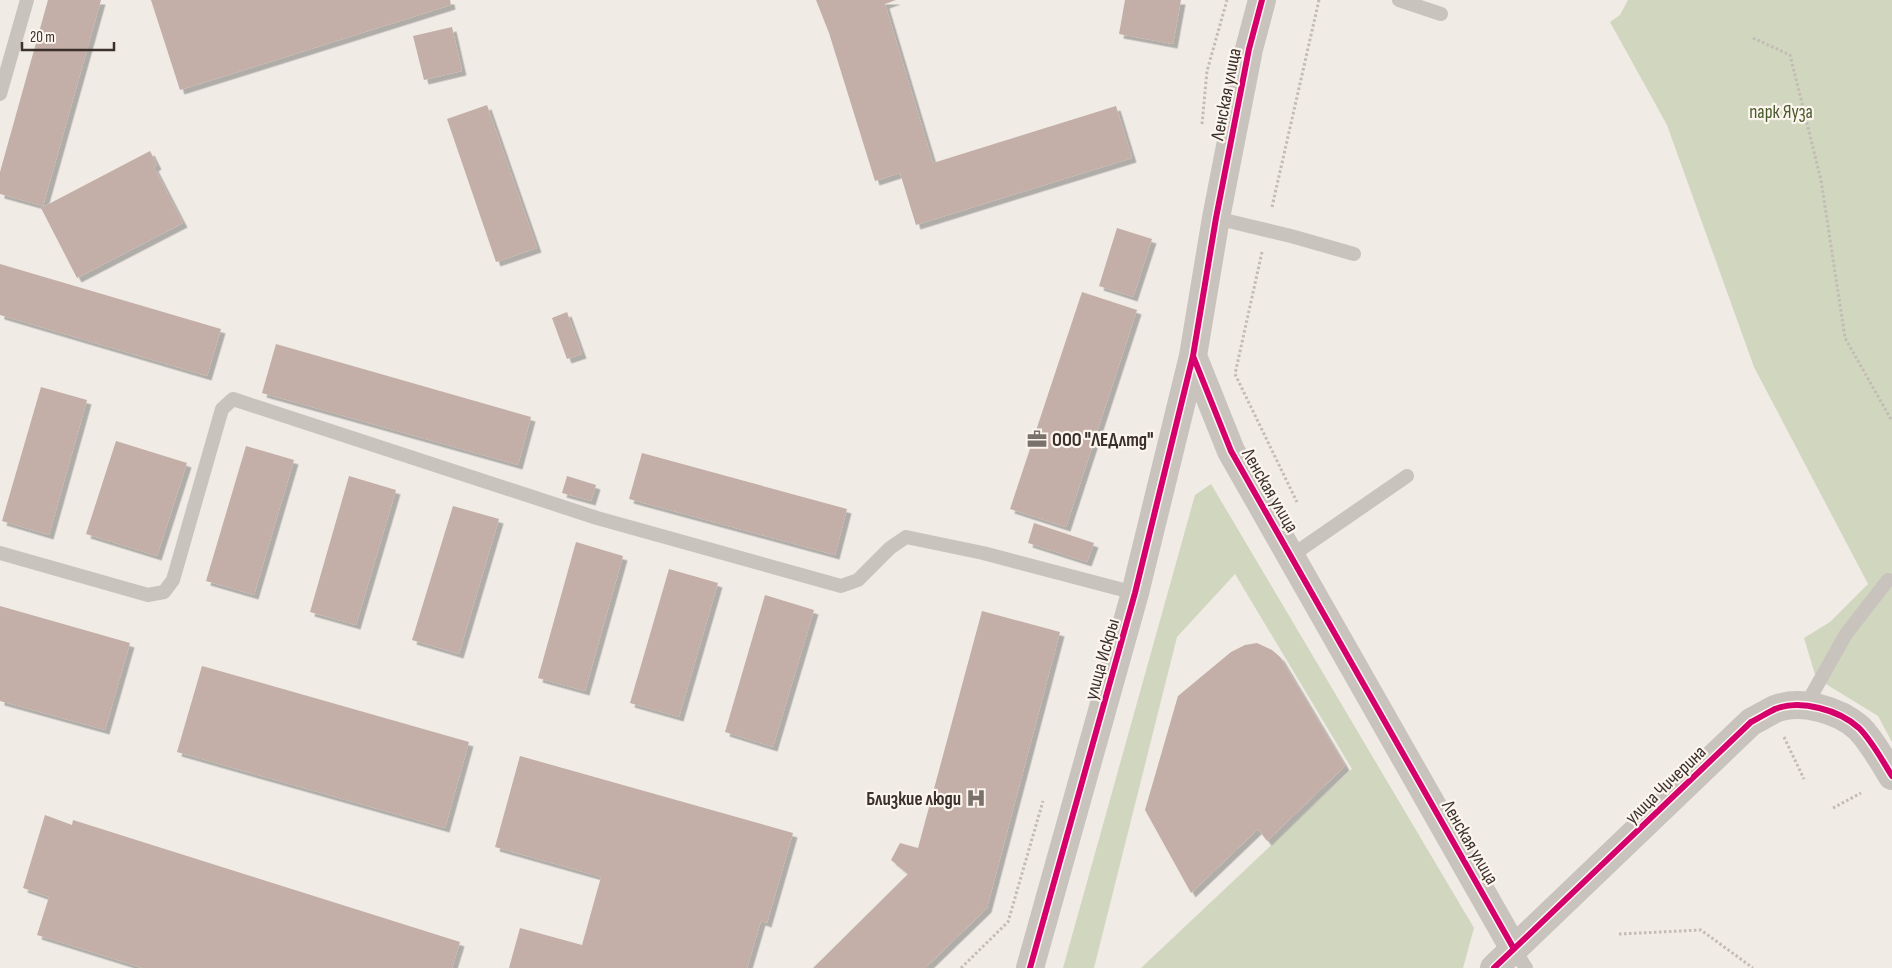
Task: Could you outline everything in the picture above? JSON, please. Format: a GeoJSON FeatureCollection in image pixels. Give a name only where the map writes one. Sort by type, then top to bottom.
{"type":"FeatureCollection","features":[{"type":"Feature","properties":{"kind":"street","name":"Ленская улица"},"geometry":{"type":"LineString","coordinates":[[1262,0],[1249,49],[1216,218],[1193,356],[1231,451],[1520,958]]}},
{"type":"Feature","properties":{"kind":"street","name":"улица Искры"},"geometry":{"type":"LineString","coordinates":[[1030,968],[1135,593],[1193,356]]}},
{"type":"Feature","properties":{"kind":"street","name":"улица Чичерина"},"geometry":{"type":"LineString","coordinates":[[1494,968],[1520,958],[1752,722],[1777,708],[1806,705],[1833,712],[1858,728],[1876,750],[1892,776]]}},
{"type":"Feature","properties":{"kind":"lane"},"geometry":{"type":"LineString","coordinates":[[0,94],[27,0]]}},
{"type":"Feature","properties":{"kind":"lane"},"geometry":{"type":"LineString","coordinates":[[1399,0],[1441,14]]}},
{"type":"Feature","properties":{"kind":"lane"},"geometry":{"type":"LineString","coordinates":[[1216,218],[1292,236],[1354,254]]}},
{"type":"Feature","properties":{"kind":"lane"},"geometry":{"type":"LineString","coordinates":[[0,553],[148,595],[164,592],[173,580],[222,409],[232,399],[597,518],[841,586],[858,580],[890,548],[906,537],[983,553],[1135,593]]}},
{"type":"Feature","properties":{"kind":"lane"},"geometry":{"type":"LineString","coordinates":[[1291,556],[1407,476]]}},
{"type":"Feature","properties":{"kind":"lane"},"geometry":{"type":"LineString","coordinates":[[1806,705],[1846,634],[1888,580]]}},
{"type":"Feature","properties":{"kind":"path"},"geometry":{"type":"LineString","coordinates":[[1201,128],[1207,71],[1227,0]]}},
{"type":"Feature","properties":{"kind":"path"},"geometry":{"type":"LineString","coordinates":[[1315,540],[1235,374],[1318,0]]}},
{"type":"Feature","properties":{"kind":"path"},"geometry":{"type":"LineString","coordinates":[[1753,38],[1790,54],[1821,180],[1845,338],[1892,421]]}},
{"type":"Feature","properties":{"kind":"path"},"geometry":{"type":"LineString","coordinates":[[1833,808],[1862,794]]}},
{"type":"Feature","properties":{"kind":"path"},"geometry":{"type":"LineString","coordinates":[[961,968],[1008,922],[1044,800]]}},
{"type":"Feature","properties":{"kind":"path"},"geometry":{"type":"LineString","coordinates":[[1619,934],[1701,930],[1753,968]]}},
{"type":"Feature","properties":{"kind":"green space","name":"парк Яуза"},"geometry":{"type":"Polygon","coordinates":[[[1628,0],[1892,0],[1892,742],[1878,716],[1816,678],[1804,638],[1830,622],[1868,584],[1754,367],[1667,125],[1610,22],[1620,15],[1628,0]]]}},
{"type":"Feature","properties":{"kind":"green space"},"geometry":{"type":"Polygon","coordinates":[[[1211,484],[1474,928],[1463,968],[1141,968],[1352,769],[1235,574],[1177,637],[1094,968],[1063,968],[1195,495],[1211,484]]]}},
{"type":"Feature","properties":{"kind":"building"},"geometry":{"type":"Polygon","coordinates":[[[48,0],[101,0],[43,206],[0,194],[0,172],[48,0]]]}},
{"type":"Feature","properties":{"kind":"building"},"geometry":{"type":"Polygon","coordinates":[[[151,0],[450,0],[451,5],[180,90],[151,0]]]}},
{"type":"Feature","properties":{"kind":"building"},"geometry":{"type":"Polygon","coordinates":[[[816,0],[896,0],[885,4],[933,163],[1116,106],[1132,158],[916,225],[900,173],[875,181],[829,33],[816,0]]]}},
{"type":"Feature","properties":{"kind":"building"},"geometry":{"type":"Polygon","coordinates":[[[1125,0],[1181,0],[1173,44],[1119,34],[1125,0]]]}},
{"type":"Feature","properties":{"kind":"building"},"geometry":{"type":"Polygon","coordinates":[[[452,27],[462,71],[424,80],[413,36],[452,27]]]}},
{"type":"Feature","properties":{"kind":"building"},"geometry":{"type":"Polygon","coordinates":[[[487,105],[537,248],[496,262],[447,119],[487,105]]]}},
{"type":"Feature","properties":{"kind":"building"},"geometry":{"type":"Polygon","coordinates":[[[150,151],[157,165],[154,167],[183,223],[77,278],[41,208],[150,151]]]}},
{"type":"Feature","properties":{"kind":"building"},"geometry":{"type":"Polygon","coordinates":[[[1117,228],[1152,239],[1133,297],[1099,286],[1117,228]]]}},
{"type":"Feature","properties":{"kind":"building"},"geometry":{"type":"Polygon","coordinates":[[[0,264],[221,329],[207,376],[0,315],[0,264]]]}},
{"type":"Feature","properties":{"kind":"building"},"geometry":{"type":"Polygon","coordinates":[[[1082,292],[1137,310],[1066,527],[1010,509],[1082,292]]]}},
{"type":"Feature","properties":{"kind":"building"},"geometry":{"type":"Polygon","coordinates":[[[567,312],[582,354],[567,359],[552,318],[567,312]]]}},
{"type":"Feature","properties":{"kind":"building"},"geometry":{"type":"Polygon","coordinates":[[[276,344],[531,417],[518,465],[262,393],[276,344]]]}},
{"type":"Feature","properties":{"kind":"building"},"geometry":{"type":"Polygon","coordinates":[[[41,387],[87,400],[49,535],[2,521],[41,387]]]}},
{"type":"Feature","properties":{"kind":"building"},"geometry":{"type":"Polygon","coordinates":[[[116,441],[187,463],[157,556],[86,534],[116,441]]]}},
{"type":"Feature","properties":{"kind":"building"},"geometry":{"type":"Polygon","coordinates":[[[246,446],[294,460],[254,595],[206,581],[246,446]]]}},
{"type":"Feature","properties":{"kind":"building"},"geometry":{"type":"Polygon","coordinates":[[[642,453],[847,509],[835,555],[629,499],[642,453]]]}},
{"type":"Feature","properties":{"kind":"building"},"geometry":{"type":"Polygon","coordinates":[[[349,476],[396,490],[356,625],[310,612],[349,476]]]}},
{"type":"Feature","properties":{"kind":"building"},"geometry":{"type":"Polygon","coordinates":[[[567,476],[596,485],[591,501],[562,493],[567,476]]]}},
{"type":"Feature","properties":{"kind":"building"},"geometry":{"type":"Polygon","coordinates":[[[453,506],[499,519],[459,654],[412,640],[453,506]]]}},
{"type":"Feature","properties":{"kind":"building"},"geometry":{"type":"Polygon","coordinates":[[[1034,523],[1094,543],[1087,562],[1028,543],[1034,523]]]}},
{"type":"Feature","properties":{"kind":"building"},"geometry":{"type":"Polygon","coordinates":[[[576,542],[623,556],[585,691],[538,678],[576,542]]]}},
{"type":"Feature","properties":{"kind":"building"},"geometry":{"type":"Polygon","coordinates":[[[669,569],[718,583],[679,717],[630,703],[669,569]]]}},
{"type":"Feature","properties":{"kind":"building"},"geometry":{"type":"Polygon","coordinates":[[[765,595],[814,610],[773,747],[725,732],[765,595]]]}},
{"type":"Feature","properties":{"kind":"building"},"geometry":{"type":"Polygon","coordinates":[[[0,606],[130,643],[105,730],[0,701],[0,606]]]}},
{"type":"Feature","properties":{"kind":"building"},"geometry":{"type":"Polygon","coordinates":[[[982,611],[1060,632],[987,908],[925,968],[813,968],[908,874],[891,860],[900,843],[918,848],[982,611]]]}},
{"type":"Feature","properties":{"kind":"building"},"geometry":{"type":"Polygon","coordinates":[[[1257,643],[1272,650],[1280,657],[1345,766],[1267,841],[1258,829],[1191,893],[1145,810],[1178,696],[1231,652],[1245,645],[1257,643]]]}},
{"type":"Feature","properties":{"kind":"building"},"geometry":{"type":"Polygon","coordinates":[[[202,666],[469,742],[445,828],[177,752],[202,666]]]}},
{"type":"Feature","properties":{"kind":"building"},"geometry":{"type":"Polygon","coordinates":[[[520,756],[793,833],[767,923],[761,921],[747,968],[509,968],[520,928],[582,945],[601,877],[495,847],[520,756]]]}},
{"type":"Feature","properties":{"kind":"building"},"geometry":{"type":"Polygon","coordinates":[[[45,815],[72,825],[73,820],[460,942],[452,968],[143,968],[37,935],[49,897],[23,888],[45,815]]]}},
{"type":"Feature","properties":{"kind":"cycle path"},"geometry":{"type":"LineString","coordinates":[[1030,968],[1135,593],[1193,356],[1216,218],[1249,49],[1262,0]]}},
{"type":"Feature","properties":{"kind":"cycle path"},"geometry":{"type":"LineString","coordinates":[[1193,356],[1231,451],[1514,949]]}},
{"type":"Feature","properties":{"kind":"cycle path"},"geometry":{"type":"LineString","coordinates":[[1494,968],[1751,722],[1775,709],[1785,706],[1808,706],[1830,711],[1841,716],[1864,733],[1892,776]]}},
{"type":"Feature","properties":{"kind":"place","name":"ООО \"ЛЕДлтд\""},"geometry":{"type":"Point","coordinates":[1037,439]}},
{"type":"Feature","properties":{"kind":"place","name":"Близкие люди"},"geometry":{"type":"Point","coordinates":[976,798]}}]}
